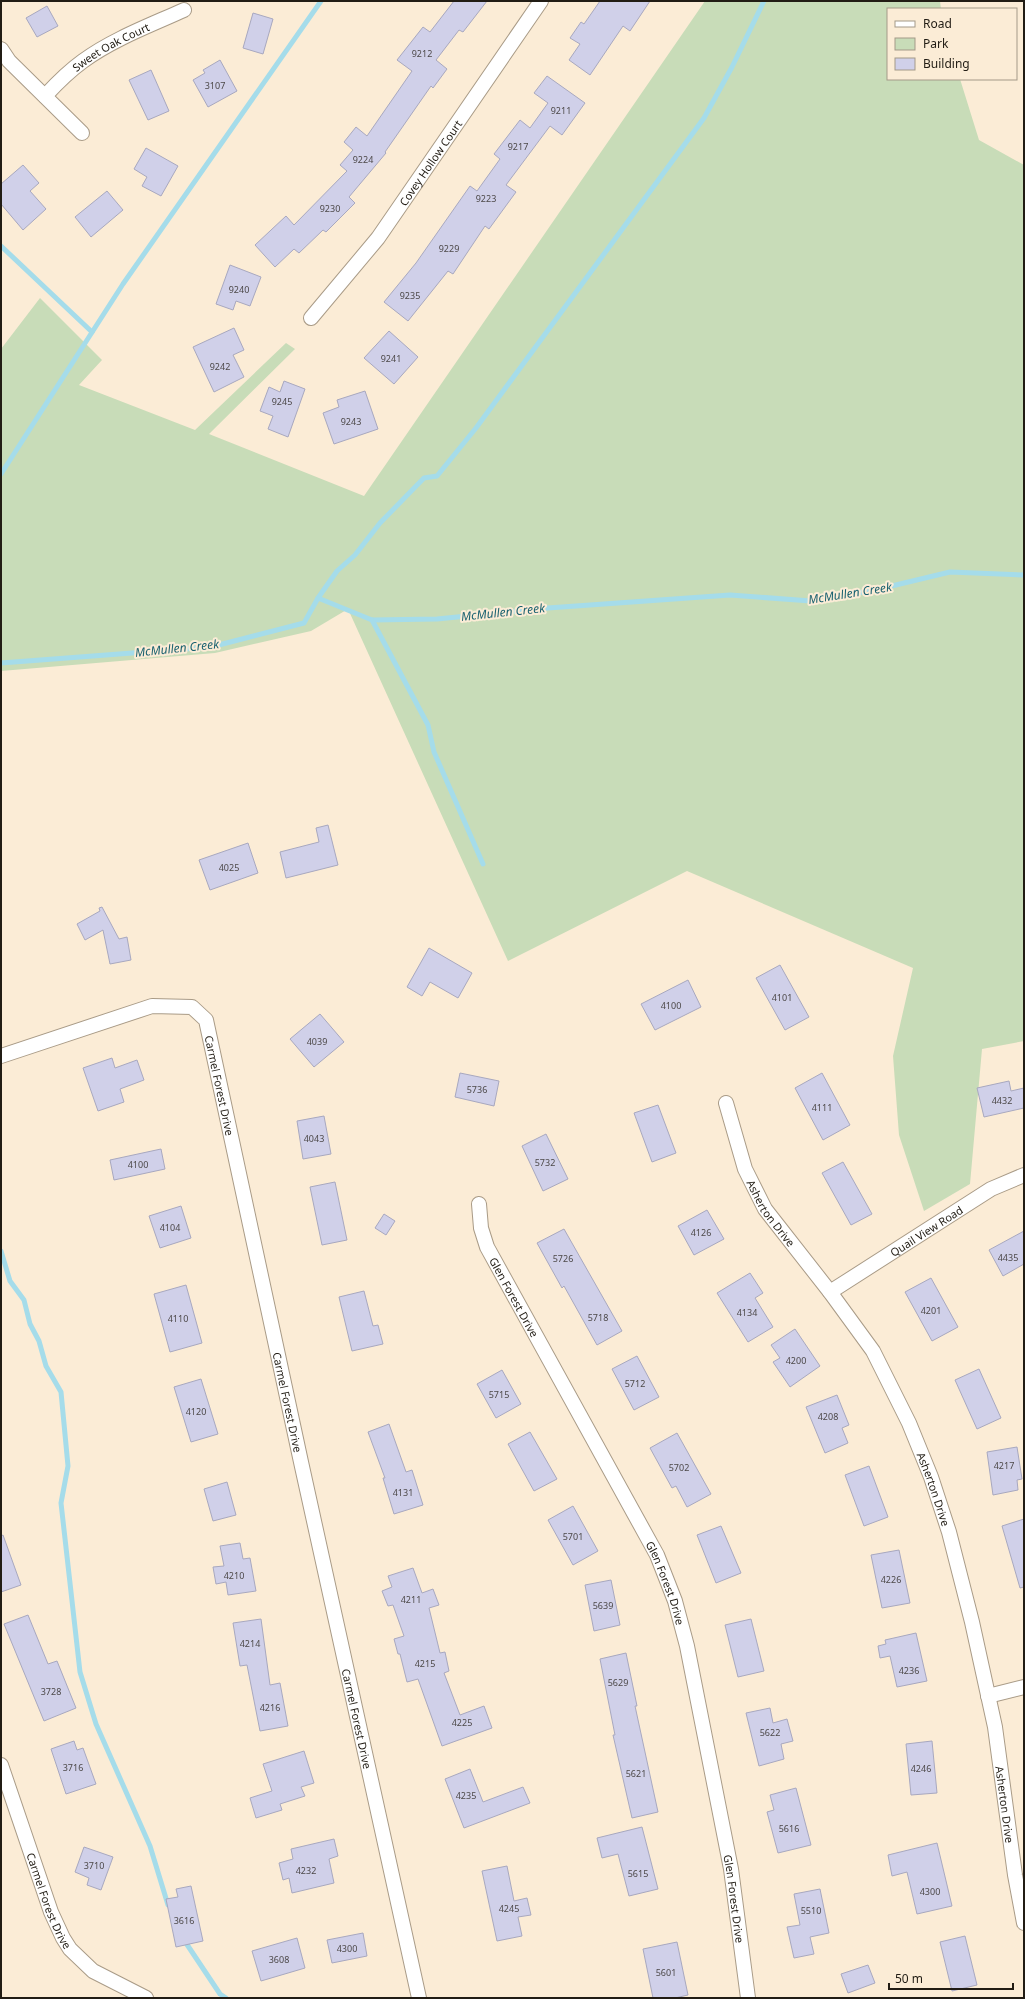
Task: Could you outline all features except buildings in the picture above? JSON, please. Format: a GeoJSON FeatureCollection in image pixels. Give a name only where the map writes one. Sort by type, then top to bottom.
{"type":"FeatureCollection","features":[{"type":"Feature","properties":{"kind":"street","name":"Covey Hollow Court"},"geometry":{"type":"LineString","coordinates":[[311,318],[378,238],[540,1]]}},
{"type":"Feature","properties":{"kind":"street","name":"Sweet Oak Court"},"geometry":{"type":"LineString","coordinates":[[45,96],[64,76],[84,60],[113,43],[184,10]]}},
{"type":"Feature","properties":{"kind":"street"},"geometry":{"type":"LineString","coordinates":[[1,49],[9,61],[82,132]]}},
{"type":"Feature","properties":{"kind":"street","name":"Carmel Forest Drive"},"geometry":{"type":"LineString","coordinates":[[1,1056],[152,1006],[192,1007],[206,1020],[299,1454],[419,1998]]}},
{"type":"Feature","properties":{"kind":"street","name":"Asherton Drive"},"geometry":{"type":"LineString","coordinates":[[726,1103],[745,1169],[765,1209],[830,1292],[873,1351],[909,1423],[931,1477],[957,1562],[995,1727],[1015,1875],[1024,1923]]}},
{"type":"Feature","properties":{"kind":"street","name":"Quail View Road"},"geometry":{"type":"LineString","coordinates":[[830,1292],[991,1189],[1024,1175]]}},
{"type":"Feature","properties":{"kind":"street","name":"Glen Forest Drive"},"geometry":{"type":"LineString","coordinates":[[479,1204],[480,1228],[490,1254],[657,1555],[675,1601],[687,1646],[731,1869],[748,1998]]}},
{"type":"Feature","properties":{"kind":"street"},"geometry":{"type":"LineString","coordinates":[[988,1696],[1024,1687]]}},
{"type":"Feature","properties":{"kind":"street","name":"Carmel Forest Drive"},"geometry":{"type":"LineString","coordinates":[[1,1765],[51,1912],[63,1938],[70,1949],[93,1971],[146,1998]]}},
{"type":"Feature","properties":{"kind":"green space"},"geometry":{"type":"Polygon","coordinates":[[[705,1],[940,1],[941,8],[887,8],[887,80],[960,80],[979,140],[1024,165],[1024,1041],[982,1049],[970,1184],[924,1211],[899,1135],[893,1056],[913,968],[687,871],[508,961],[348,609],[311,631],[215,653],[1,671],[1,349],[40,298],[102,360],[79,385],[195,430],[286,343],[295,349],[209,434],[364,496],[705,1]]]}},
{"type":"Feature","properties":{"kind":"waterway"},"geometry":{"type":"LineString","coordinates":[[1,474],[123,284],[321,1]]}},
{"type":"Feature","properties":{"kind":"waterway"},"geometry":{"type":"LineString","coordinates":[[1,663],[211,647],[304,623],[318,598],[337,571],[355,555],[380,523],[424,478],[437,476],[476,428],[704,118],[732,67],[764,1]]}},
{"type":"Feature","properties":{"kind":"waterway"},"geometry":{"type":"LineString","coordinates":[[1,246],[92,332]]}},
{"type":"Feature","properties":{"kind":"waterway","name":"McMullen Creek"},"geometry":{"type":"LineString","coordinates":[[318,598],[372,620],[437,619],[548,608],[730,595],[811,601],[875,590],[950,572],[1024,575]]}},
{"type":"Feature","properties":{"kind":"waterway"},"geometry":{"type":"LineString","coordinates":[[372,620],[428,725],[434,752],[483,864]]}},
{"type":"Feature","properties":{"kind":"waterway"},"geometry":{"type":"LineString","coordinates":[[1,1251],[10,1281],[24,1300],[30,1324],[39,1341],[46,1366],[61,1392],[68,1466],[61,1503],[80,1672],[96,1724],[150,1846],[168,1905]]}},
{"type":"Feature","properties":{"kind":"waterway"},"geometry":{"type":"LineString","coordinates":[[184,1940],[220,1994],[226,1998]]}}]}
